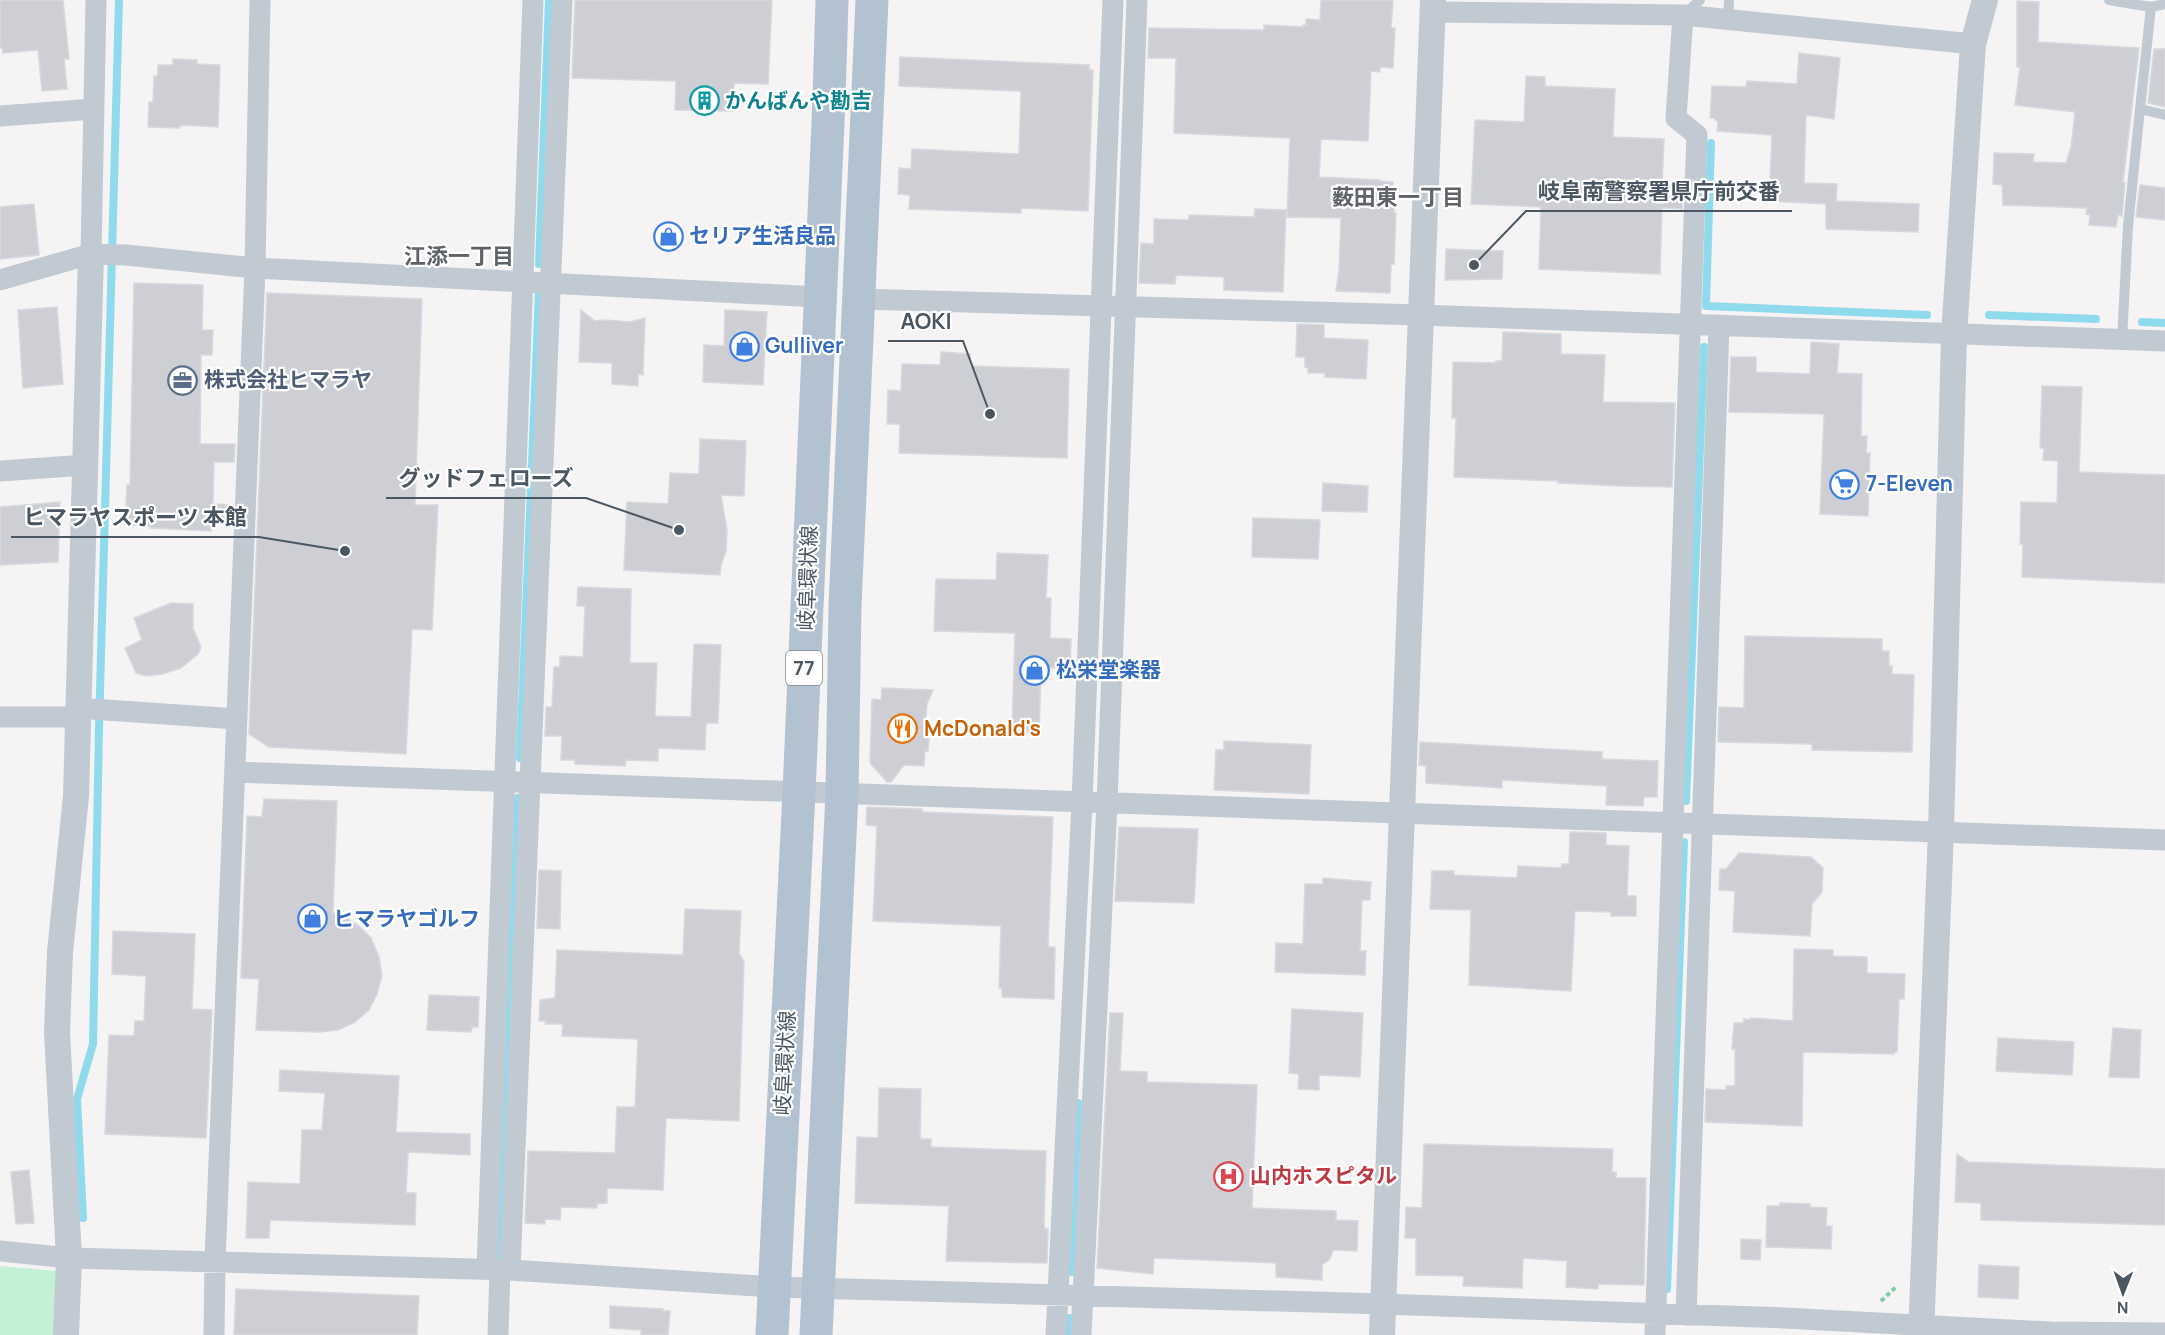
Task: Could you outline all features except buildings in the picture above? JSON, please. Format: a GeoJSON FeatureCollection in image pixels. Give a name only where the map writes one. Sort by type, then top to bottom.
{"type":"FeatureCollection","features":[{"type":"Feature","properties":{"kind":"main road","name":"岐阜環状線"},"geometry":{"type":"LineString","coordinates":[[772,1335],[799,792],[832,0]]}},
{"type":"Feature","properties":{"kind":"main road","name":"岐阜環状線"},"geometry":{"type":"LineString","coordinates":[[816,1335],[842,794],[845,606],[872,0]]}},
{"type":"Feature","properties":{"kind":"street"},"geometry":{"type":"LineString","coordinates":[[66,1335],[69,1258],[57,1032],[60,952],[76,796],[81,712],[86,465],[96,255],[94,109],[96,0]]}},
{"type":"Feature","properties":{"kind":"street"},"geometry":{"type":"LineString","coordinates":[[214,1335],[215,1261],[255,268],[260,0]]}},
{"type":"Feature","properties":{"kind":"street"},"geometry":{"type":"LineString","coordinates":[[498,1335],[505,782],[533,0]]}},
{"type":"Feature","properties":{"kind":"street"},"geometry":{"type":"LineString","coordinates":[[499,1270],[530,783],[562,0]]}},
{"type":"Feature","properties":{"kind":"street"},"geometry":{"type":"LineString","coordinates":[[1056,1335],[1082,802],[1103,306],[1113,0]]}},
{"type":"Feature","properties":{"kind":"street"},"geometry":{"type":"LineString","coordinates":[[1081,1335],[1107,803],[1137,0]]}},
{"type":"Feature","properties":{"kind":"street"},"geometry":{"type":"LineString","coordinates":[[1921,1329],[1941,831],[1954,335],[1973,44],[1985,0]]}},
{"type":"Feature","properties":{"kind":"street"},"geometry":{"type":"LineString","coordinates":[[1382,1335],[1433,6],[1683,15],[1729,9],[1973,44]]}},
{"type":"Feature","properties":{"kind":"street"},"geometry":{"type":"LineString","coordinates":[[1655,1325],[1697,135],[1676,118],[1683,15]]}},
{"type":"Feature","properties":{"kind":"street"},"geometry":{"type":"LineString","coordinates":[[0,116],[94,109]]}},
{"type":"Feature","properties":{"kind":"street"},"geometry":{"type":"LineString","coordinates":[[0,280],[96,255],[126,255],[255,268],[819,297]]}},
{"type":"Feature","properties":{"kind":"street"},"geometry":{"type":"LineString","coordinates":[[860,299],[1420,315],[2165,341]]}},
{"type":"Feature","properties":{"kind":"street"},"geometry":{"type":"LineString","coordinates":[[1686,1315],[1719,325]]}},
{"type":"Feature","properties":{"kind":"street"},"geometry":{"type":"LineString","coordinates":[[0,471],[86,465]]}},
{"type":"Feature","properties":{"kind":"street"},"geometry":{"type":"LineString","coordinates":[[0,717],[115,711],[237,719]]}},
{"type":"Feature","properties":{"kind":"street"},"geometry":{"type":"LineString","coordinates":[[235,772],[2165,840]]}},
{"type":"Feature","properties":{"kind":"street"},"geometry":{"type":"LineString","coordinates":[[0,1251],[69,1258],[499,1270],[774,1287],[1383,1304],[1655,1325],[1686,1315],[1784,1326],[2050,1333],[2165,1333]]}},
{"type":"Feature","properties":{"kind":"lane"},"geometry":{"type":"LineString","coordinates":[[1683,15],[1700,0]]}},
{"type":"Feature","properties":{"kind":"lane"},"geometry":{"type":"LineString","coordinates":[[2109,0],[2151,6],[2165,4]]}},
{"type":"Feature","properties":{"kind":"lane"},"geometry":{"type":"LineString","coordinates":[[2122,340],[2128,226],[2151,6]]}},
{"type":"Feature","properties":{"kind":"lane"},"geometry":{"type":"LineString","coordinates":[[2140,109],[2165,116]]}},
{"type":"Feature","properties":{"kind":"path"},"geometry":{"type":"LineString","coordinates":[[1877,1303],[1897,1287],[1898,1280]]}},
{"type":"Feature","properties":{"kind":"green space"},"geometry":{"type":"Polygon","coordinates":[[[0,1266],[57,1271],[55,1335],[0,1335],[0,1266]]]}},
{"type":"Feature","properties":{"kind":"waterway"},"geometry":{"type":"LineString","coordinates":[[83,1218],[77,1099],[93,1044],[99,728],[119,0]]}},
{"type":"Feature","properties":{"kind":"waterway"},"geometry":{"type":"LineString","coordinates":[[539,264],[549,0]]}},
{"type":"Feature","properties":{"kind":"waterway"},"geometry":{"type":"LineString","coordinates":[[1711,143],[1706,306],[1927,315]]}},
{"type":"Feature","properties":{"kind":"waterway"},"geometry":{"type":"LineString","coordinates":[[520,758],[539,292]]}},
{"type":"Feature","properties":{"kind":"waterway"},"geometry":{"type":"LineString","coordinates":[[1989,315],[2096,319]]}},
{"type":"Feature","properties":{"kind":"waterway"},"geometry":{"type":"LineString","coordinates":[[2142,322],[2165,323]]}},
{"type":"Feature","properties":{"kind":"waterway"},"geometry":{"type":"LineString","coordinates":[[1686,801],[1704,347]]}},
{"type":"Feature","properties":{"kind":"waterway"},"geometry":{"type":"LineString","coordinates":[[500,1258],[518,798]]}},
{"type":"Feature","properties":{"kind":"waterway"},"geometry":{"type":"LineString","coordinates":[[1667,1289],[1684,842]]}},
{"type":"Feature","properties":{"kind":"waterway"},"geometry":{"type":"LineString","coordinates":[[1071,1272],[1078,1103]]}},
{"type":"Feature","properties":{"kind":"waterway"},"geometry":{"type":"LineString","coordinates":[[1069,1318],[1069,1335]]}},
{"type":"Feature","properties":{"kind":"place","name":"かんばんや勘吉"},"geometry":{"type":"Point","coordinates":[704,101]}},
{"type":"Feature","properties":{"kind":"place","name":"セリア生活良品"},"geometry":{"type":"Point","coordinates":[668,236]}},
{"type":"Feature","properties":{"kind":"place","name":"岐阜南警察署県庁前交番"},"geometry":{"type":"Point","coordinates":[1474,265]}},
{"type":"Feature","properties":{"kind":"place","name":"Gulliver"},"geometry":{"type":"Point","coordinates":[744,346]}},
{"type":"Feature","properties":{"kind":"place","name":"株式会社ヒマラヤ"},"geometry":{"type":"Point","coordinates":[183,380]}},
{"type":"Feature","properties":{"kind":"place","name":"AOKI"},"geometry":{"type":"Point","coordinates":[990,414]}},
{"type":"Feature","properties":{"kind":"place","name":"7-Eleven"},"geometry":{"type":"Point","coordinates":[1845,484]}},
{"type":"Feature","properties":{"kind":"place","name":"グッドフェローズ"},"geometry":{"type":"Point","coordinates":[679,530]}},
{"type":"Feature","properties":{"kind":"place","name":"ヒマラヤスポーツ 本館"},"geometry":{"type":"Point","coordinates":[345,551]}},
{"type":"Feature","properties":{"kind":"place","name":"松栄堂楽器"},"geometry":{"type":"Point","coordinates":[1035,670]}},
{"type":"Feature","properties":{"kind":"place","name":"McDonald's"},"geometry":{"type":"Point","coordinates":[903,729]}},
{"type":"Feature","properties":{"kind":"place","name":"ヒマラヤゴルフ"},"geometry":{"type":"Point","coordinates":[312,919]}},
{"type":"Feature","properties":{"kind":"place","name":"山内ホスピタル"},"geometry":{"type":"Point","coordinates":[1229,1176]}},
{"type":"Feature","properties":{"kind":"district","name":"薮田東一丁目"},"geometry":{"type":"Point","coordinates":[1398,197]}},
{"type":"Feature","properties":{"kind":"district","name":"江添一丁目"},"geometry":{"type":"Point","coordinates":[459,256]}}]}
